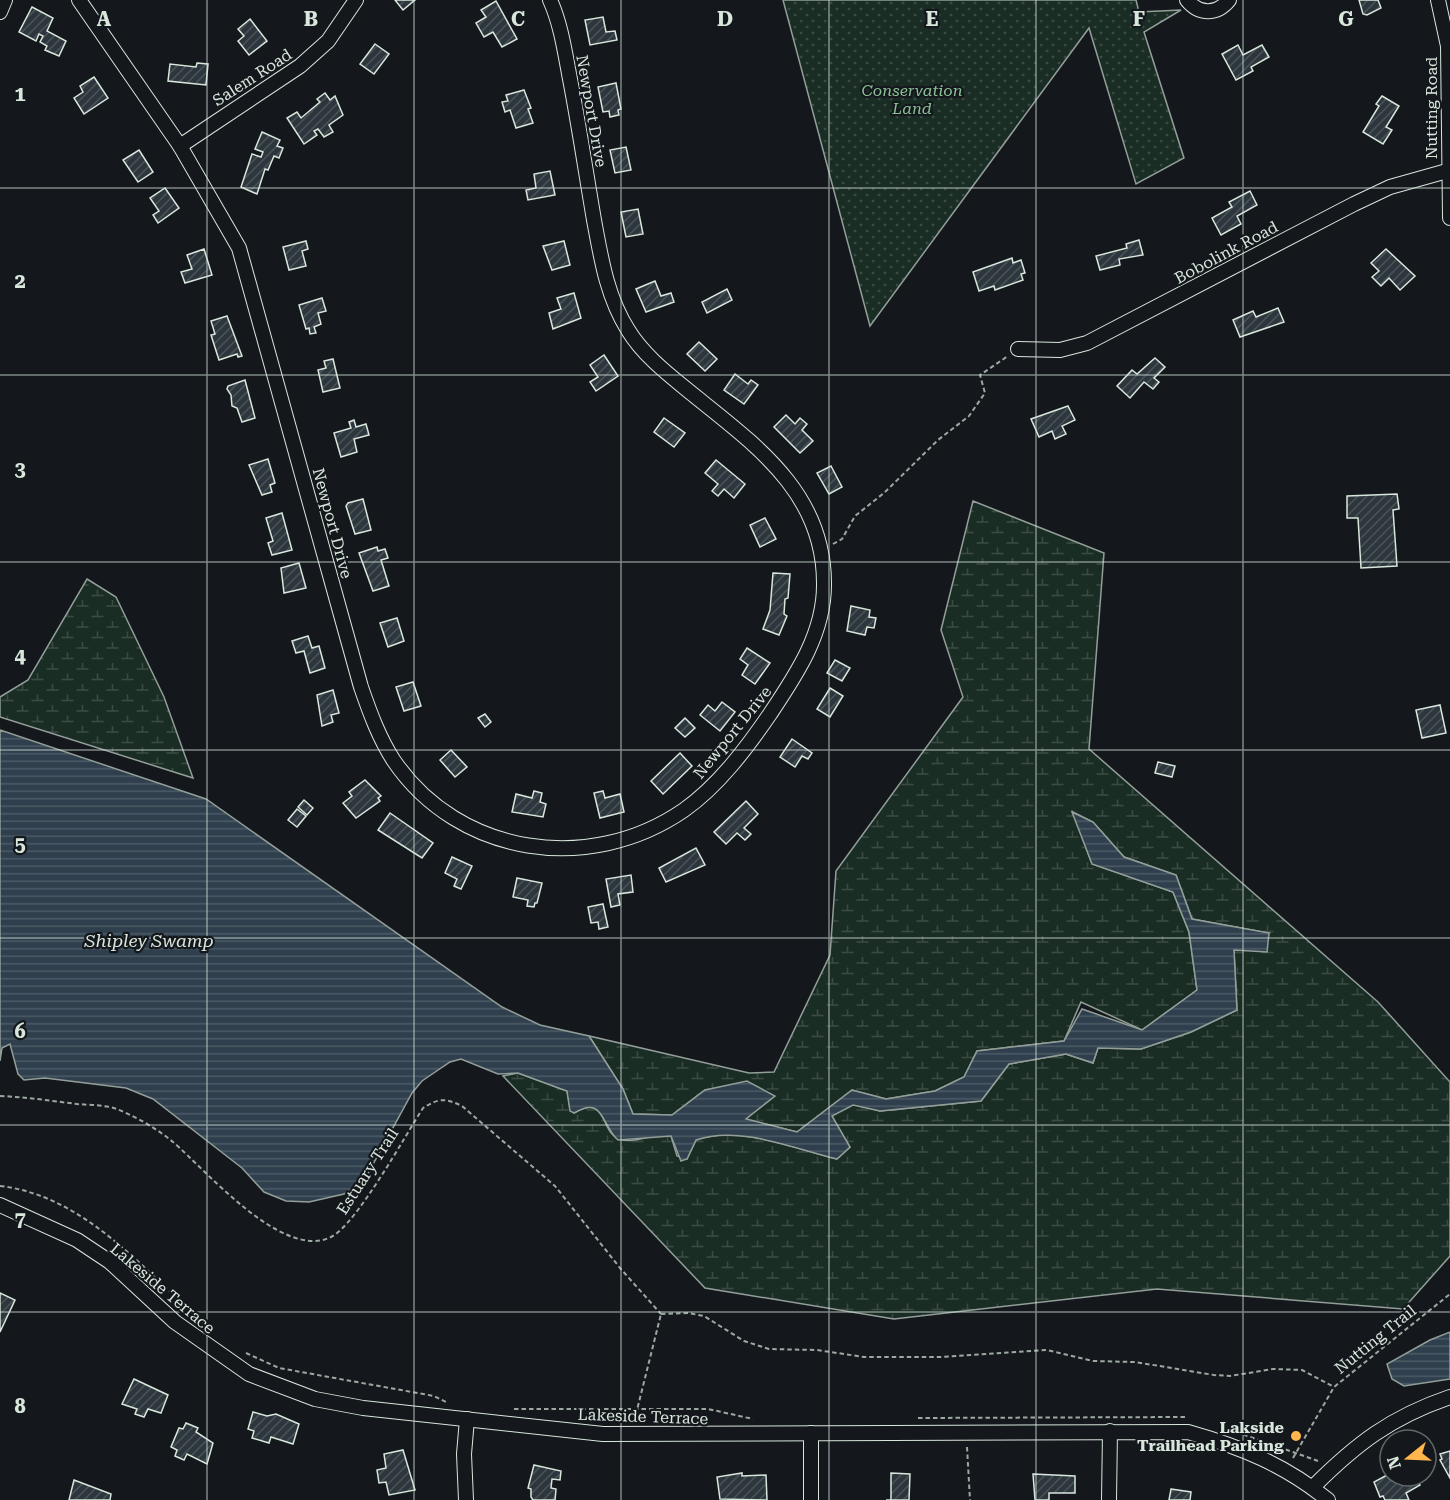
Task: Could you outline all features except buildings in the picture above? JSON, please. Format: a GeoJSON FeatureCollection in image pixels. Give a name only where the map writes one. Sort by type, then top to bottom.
{"type":"FeatureCollection","features":[{"type":"Feature","properties":{"kind":"street"},"geometry":{"type":"LineString","coordinates":[[0,12],[5,0]]}},
{"type":"Feature","properties":{"kind":"street","name":"Newport Drive"},"geometry":{"type":"LineString","coordinates":[[79,0],[180,146],[224,219],[249,277],[371,716],[381,741],[413,785],[434,805],[458,822],[482,834],[510,843],[566,850],[619,841],[658,825],[681,812],[713,785],[764,723],[800,666],[816,633],[824,608],[821,551],[812,517],[777,465],[649,357],[619,315],[600,258],[569,78],[550,0]]}},
{"type":"Feature","properties":{"kind":"street","name":"Salem Road"},"geometry":{"type":"LineString","coordinates":[[180,146],[300,66],[328,40],[356,0]]}},
{"type":"Feature","properties":{"kind":"street"},"geometry":{"type":"LineString","coordinates":[[1187,0],[1194,8],[1209,12],[1224,6],[1229,0]]}},
{"type":"Feature","properties":{"kind":"street","name":"Nutting Road"},"geometry":{"type":"LineString","coordinates":[[1438,0],[1448,46],[1450,218]]}},
{"type":"Feature","properties":{"kind":"street","name":"Bobolink Road"},"geometry":{"type":"LineString","coordinates":[[1018,349],[1060,350],[1087,343],[1354,204],[1390,188],[1448,171]]}},
{"type":"Feature","properties":{"kind":"street","name":"Lakeside Terrace"},"geometry":{"type":"LineString","coordinates":[[0,1205],[77,1240],[110,1262],[175,1322],[249,1374],[315,1398],[363,1408],[603,1434],[1188,1432],[1251,1451],[1313,1487],[1328,1500]]}},
{"type":"Feature","properties":{"kind":"street"},"geometry":{"type":"LineString","coordinates":[[1313,1487],[1378,1429],[1414,1411],[1450,1398]]}},
{"type":"Feature","properties":{"kind":"street"},"geometry":{"type":"LineString","coordinates":[[466,1500],[464,1454],[467,1419]]}},
{"type":"Feature","properties":{"kind":"street"},"geometry":{"type":"LineString","coordinates":[[1109,1500],[1110,1431]]}},
{"type":"Feature","properties":{"kind":"street"},"geometry":{"type":"LineString","coordinates":[[812,1433],[812,1500]]}},
{"type":"Feature","properties":{"kind":"path"},"geometry":{"type":"LineString","coordinates":[[821,551],[842,539],[855,516],[884,493],[938,440],[969,416],[985,393],[980,375],[1018,349]]}},
{"type":"Feature","properties":{"kind":"path","name":"Estuary Trail"},"geometry":{"type":"LineString","coordinates":[[0,1096],[112,1108],[152,1126],[174,1143],[241,1206],[276,1229],[299,1238],[314,1240],[330,1238],[348,1224],[423,1108],[438,1099],[446,1099],[462,1106],[555,1186],[620,1268],[661,1314]]}},
{"type":"Feature","properties":{"kind":"path"},"geometry":{"type":"LineString","coordinates":[[0,1186],[24,1189],[52,1198],[83,1216],[216,1334]]}},
{"type":"Feature","properties":{"kind":"path","name":"Nutting Trail"},"geometry":{"type":"LineString","coordinates":[[1286,1471],[1334,1387],[1450,1294]]}},
{"type":"Feature","properties":{"kind":"path"},"geometry":{"type":"LineString","coordinates":[[630,1435],[661,1314],[688,1313],[704,1316],[744,1341],[769,1348],[817,1350],[864,1357],[942,1357],[1047,1350],[1093,1361],[1135,1362],[1214,1375],[1230,1376],[1274,1368],[1302,1370],[1334,1387]]}},
{"type":"Feature","properties":{"kind":"path"},"geometry":{"type":"LineString","coordinates":[[246,1354],[279,1368],[434,1396],[450,1403]]}},
{"type":"Feature","properties":{"kind":"path"},"geometry":{"type":"LineString","coordinates":[[510,1409],[708,1409],[756,1419]]}},
{"type":"Feature","properties":{"kind":"path"},"geometry":{"type":"LineString","coordinates":[[909,1418],[1180,1415],[1192,1418]]}},
{"type":"Feature","properties":{"kind":"path"},"geometry":{"type":"LineString","coordinates":[[1214,1425],[1248,1434],[1333,1468]]}},
{"type":"Feature","properties":{"kind":"path"},"geometry":{"type":"LineString","coordinates":[[966,1432],[971,1476],[970,1500]]}},
{"type":"Feature","properties":{"kind":"green space","name":"Conservation Land"},"geometry":{"type":"Polygon","coordinates":[[[783,0],[1136,0],[1139,12],[1181,10],[1144,32],[1184,158],[1136,184],[1089,28],[870,326],[783,0]]]}},
{"type":"Feature","properties":{"kind":"green space"},"geometry":{"type":"Polygon","coordinates":[[[973,501],[1104,553],[1089,749],[1378,1002],[1450,1082],[1450,1256],[1403,1309],[1157,1289],[894,1319],[705,1288],[503,1076],[518,1073],[567,1091],[570,1108],[574,1113],[593,1107],[602,1115],[612,1134],[619,1139],[671,1136],[677,1156],[687,1159],[696,1140],[730,1135],[785,1144],[837,1159],[850,1147],[831,1115],[853,1104],[880,1111],[981,1101],[1009,1064],[1066,1054],[1093,1063],[1098,1048],[1141,1049],[1191,1032],[1237,1010],[1234,950],[1269,933],[1192,919],[1176,875],[1124,857],[1093,822],[1073,812],[1092,864],[1173,892],[1189,932],[1197,990],[1142,1030],[1081,1002],[1064,1041],[977,1051],[964,1077],[935,1091],[886,1099],[852,1090],[797,1132],[745,1119],[705,1090],[672,1115],[633,1114],[623,1089],[589,1036],[749,1073],[774,1072],[830,955],[836,871],[963,697],[941,630],[973,501]]]}},
{"type":"Feature","properties":{"kind":"green space"},"geometry":{"type":"Polygon","coordinates":[[[87,579],[116,597],[164,697],[193,778],[0,717],[0,697],[28,680],[87,579]]]}},
{"type":"Feature","properties":{"kind":"water","name":"Shipley Swamp"},"geometry":{"type":"Polygon","coordinates":[[[0,730],[206,799],[502,1007],[540,1025],[589,1036],[623,1089],[633,1114],[672,1115],[705,1090],[747,1081],[775,1096],[746,1119],[797,1132],[852,1090],[886,1099],[935,1091],[964,1077],[977,1051],[1064,1041],[1082,1009],[1142,1030],[1197,990],[1189,932],[1173,892],[1092,864],[1072,812],[1093,822],[1124,857],[1176,875],[1192,919],[1269,933],[1267,952],[1234,950],[1237,1010],[1191,1032],[1141,1049],[1098,1048],[1093,1063],[1066,1054],[1009,1064],[981,1101],[880,1111],[853,1105],[832,1116],[850,1147],[837,1159],[767,1140],[730,1135],[696,1140],[687,1159],[681,1161],[671,1136],[618,1140],[597,1110],[584,1108],[574,1113],[570,1111],[567,1091],[518,1073],[498,1074],[461,1059],[450,1062],[422,1081],[412,1093],[365,1179],[344,1194],[309,1202],[286,1201],[264,1192],[242,1168],[153,1099],[126,1088],[45,1078],[24,1080],[18,1074],[10,1044],[2,1048],[0,1061],[0,730]]]}},
{"type":"Feature","properties":{"kind":"water"},"geometry":{"type":"Polygon","coordinates":[[[1450,1332],[1450,1379],[1404,1386],[1392,1379],[1387,1364],[1430,1340],[1450,1332]]]}},
{"type":"Feature","properties":{"kind":"place","name":"Lakside Trailhead Parking"},"geometry":{"type":"Point","coordinates":[1296,1436]}}]}
